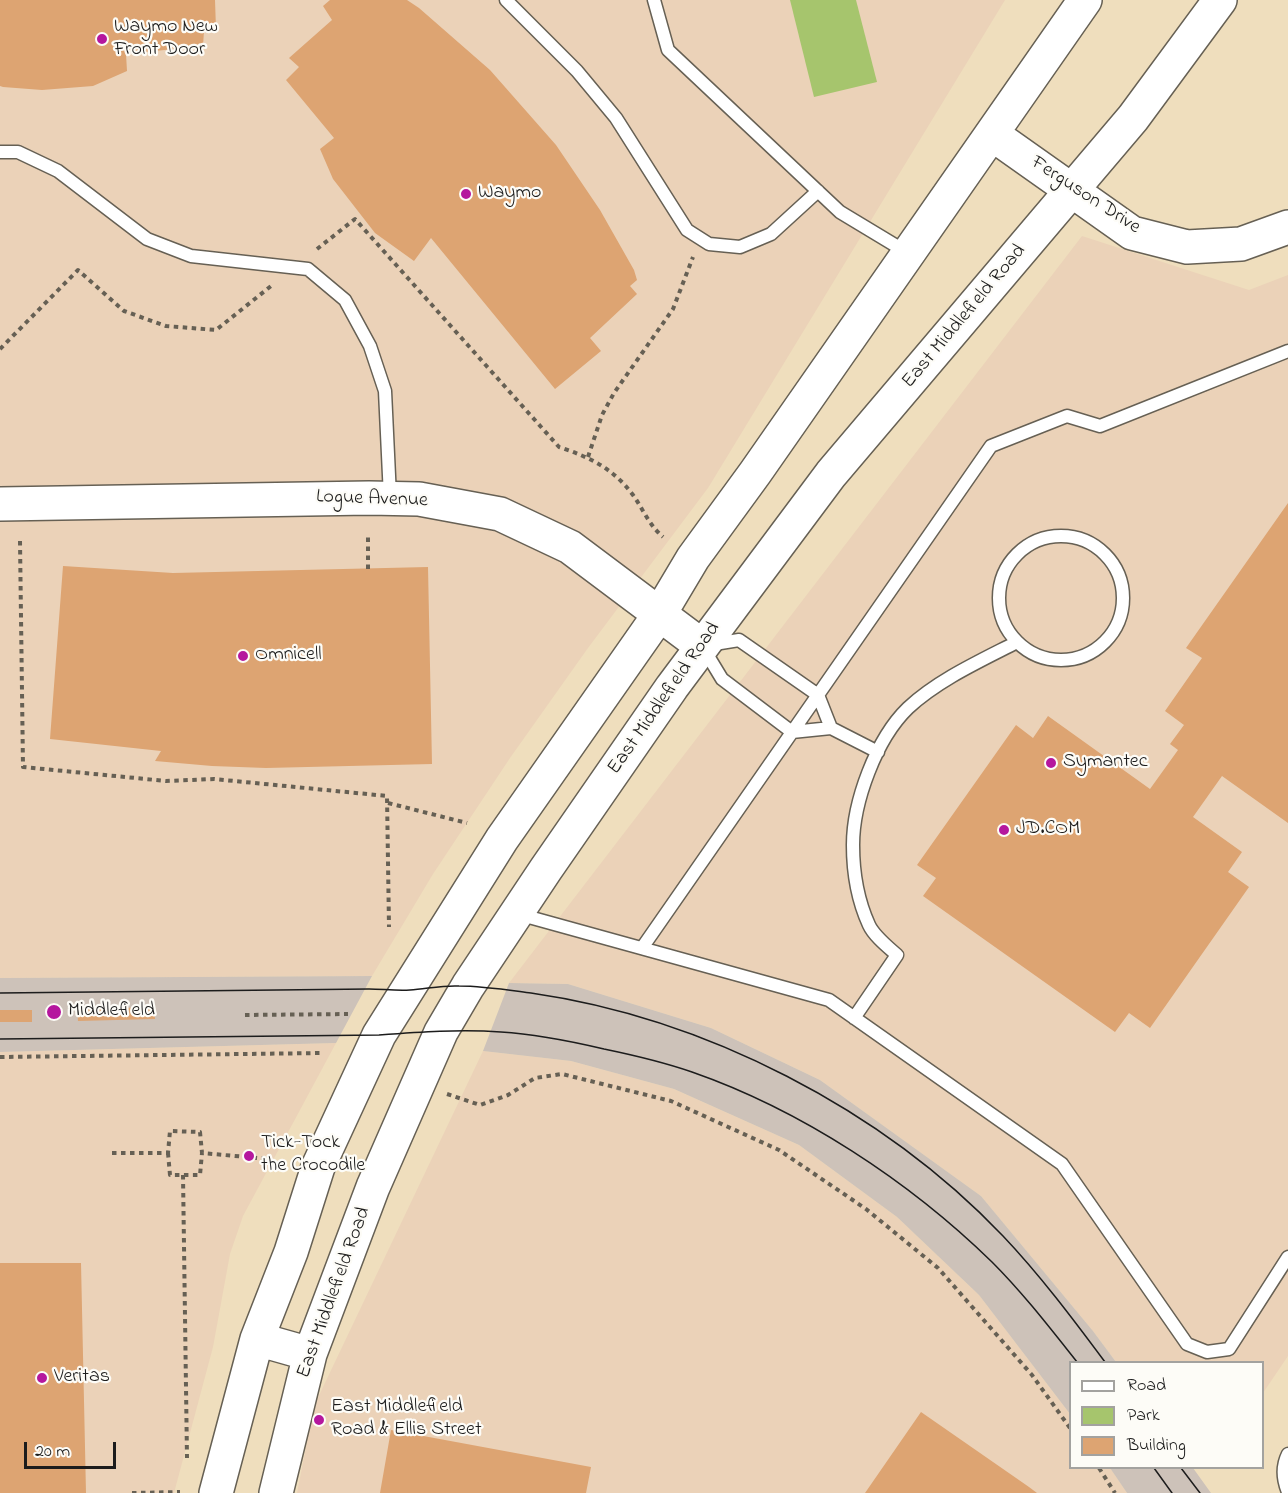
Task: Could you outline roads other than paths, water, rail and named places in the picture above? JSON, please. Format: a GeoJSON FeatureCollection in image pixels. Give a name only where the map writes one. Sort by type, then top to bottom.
{"type":"FeatureCollection","features":[{"type":"Feature","properties":{"kind":"main road"},"geometry":{"type":"LineString","coordinates":[[216,1493],[257,1339],[291,1252],[318,1167],[379,1035],[502,839],[659,615],[693,558],[755,473],[1085,0]]}},
{"type":"Feature","properties":{"kind":"main road","name":"East Middlefield Road"},"geometry":{"type":"LineString","coordinates":[[276,1493],[310,1354],[373,1187],[441,1032],[516,914],[702,646],[831,474],[1133,118],[1220,0]]}},
{"type":"Feature","properties":{"kind":"main road","name":"Ferguson Drive"},"geometry":{"type":"LineString","coordinates":[[992,134],[1132,233],[1187,247],[1241,244],[1288,227]]}},
{"type":"Feature","properties":{"kind":"main road","name":"Logue Avenue"},"geometry":{"type":"LineString","coordinates":[[0,504],[390,498],[419,499],[500,514],[570,547],[702,646]]}},
{"type":"Feature","properties":{"kind":"main road"},"geometry":{"type":"LineString","coordinates":[[257,1339],[310,1354]]}},
{"type":"Feature","properties":{"kind":"lane"},"geometry":{"type":"LineString","coordinates":[[506,0],[577,71],[616,118],[687,230],[708,244],[740,247],[771,234],[818,191]]}},
{"type":"Feature","properties":{"kind":"lane"},"geometry":{"type":"LineString","coordinates":[[654,0],[668,50],[840,212],[908,253]]}},
{"type":"Feature","properties":{"kind":"lane"},"geometry":{"type":"LineString","coordinates":[[0,152],[18,152],[58,171],[147,239],[191,256],[308,269],[345,300],[370,346],[385,391],[390,498]]}},
{"type":"Feature","properties":{"kind":"lane"},"geometry":{"type":"LineString","coordinates":[[642,948],[991,446],[1067,416],[1100,426],[1288,351]]}},
{"type":"Feature","properties":{"kind":"lane"},"geometry":{"type":"LineString","coordinates":[[1058,536],[1084,540],[1106,555],[1119,577],[1123,590],[1123,603],[1116,627],[1100,648],[1077,659],[1051,660],[1032,653],[1017,642],[1003,620],[999,594],[1006,569],[1022,549],[1039,540],[1058,536]]}},
{"type":"Feature","properties":{"kind":"lane"},"geometry":{"type":"LineString","coordinates":[[831,728],[818,695],[739,640],[702,646],[722,679],[792,732],[831,728],[878,752]]}},
{"type":"Feature","properties":{"kind":"lane"},"geometry":{"type":"LineString","coordinates":[[854,1018],[897,955],[870,928],[857,887],[853,845],[858,808],[869,770],[886,736],[907,709],[936,687],[972,665],[1017,642]]}},
{"type":"Feature","properties":{"kind":"lane"},"geometry":{"type":"LineString","coordinates":[[516,914],[829,1000],[1062,1164],[1187,1344],[1207,1352],[1229,1349],[1288,1257]]}},
{"type":"Feature","properties":{"kind":"lane"},"geometry":{"type":"LineString","coordinates":[[1288,1455],[1283,1480],[1288,1492]]}},
{"type":"Feature","properties":{"kind":"tram line"},"geometry":{"type":"LineString","coordinates":[[0,993],[405,990],[468,986],[531,993],[596,1005],[661,1024],[725,1047],[787,1076],[846,1110],[903,1148],[955,1190],[1003,1236],[1043,1282],[1104,1361]]}},
{"type":"Feature","properties":{"kind":"tram line"},"geometry":{"type":"LineString","coordinates":[[0,1039],[379,1035],[486,1031],[553,1038],[670,1065],[733,1088],[773,1106],[813,1127],[889,1176],[960,1232],[992,1262],[1025,1298],[1076,1361]]}},
{"type":"Feature","properties":{"kind":"tram line"},"geometry":{"type":"LineString","coordinates":[[1155,1469],[1172,1493]]}},
{"type":"Feature","properties":{"kind":"tram line"},"geometry":{"type":"LineString","coordinates":[[1182,1469],[1200,1493]]}},
{"type":"Feature","properties":{"kind":"place","name":"Waymo New Front Door"},"geometry":{"type":"Point","coordinates":[102,39]}},
{"type":"Feature","properties":{"kind":"place","name":"Waymo"},"geometry":{"type":"Point","coordinates":[466,194]}},
{"type":"Feature","properties":{"kind":"place","name":"Omnicell"},"geometry":{"type":"Point","coordinates":[243,656]}},
{"type":"Feature","properties":{"kind":"place","name":"Symantec"},"geometry":{"type":"Point","coordinates":[1051,763]}},
{"type":"Feature","properties":{"kind":"place","name":"JD.COM"},"geometry":{"type":"Point","coordinates":[1004,830]}},
{"type":"Feature","properties":{"kind":"place","name":"Middlefield"},"geometry":{"type":"Point","coordinates":[54,1012]}},
{"type":"Feature","properties":{"kind":"place","name":"Tick-Tock the Crocodile"},"geometry":{"type":"Point","coordinates":[249,1156]}},
{"type":"Feature","properties":{"kind":"place","name":"Veritas"},"geometry":{"type":"Point","coordinates":[42,1378]}},
{"type":"Feature","properties":{"kind":"place","name":"East Middlefield Road & Ellis Street"},"geometry":{"type":"Point","coordinates":[319,1420]}}]}
